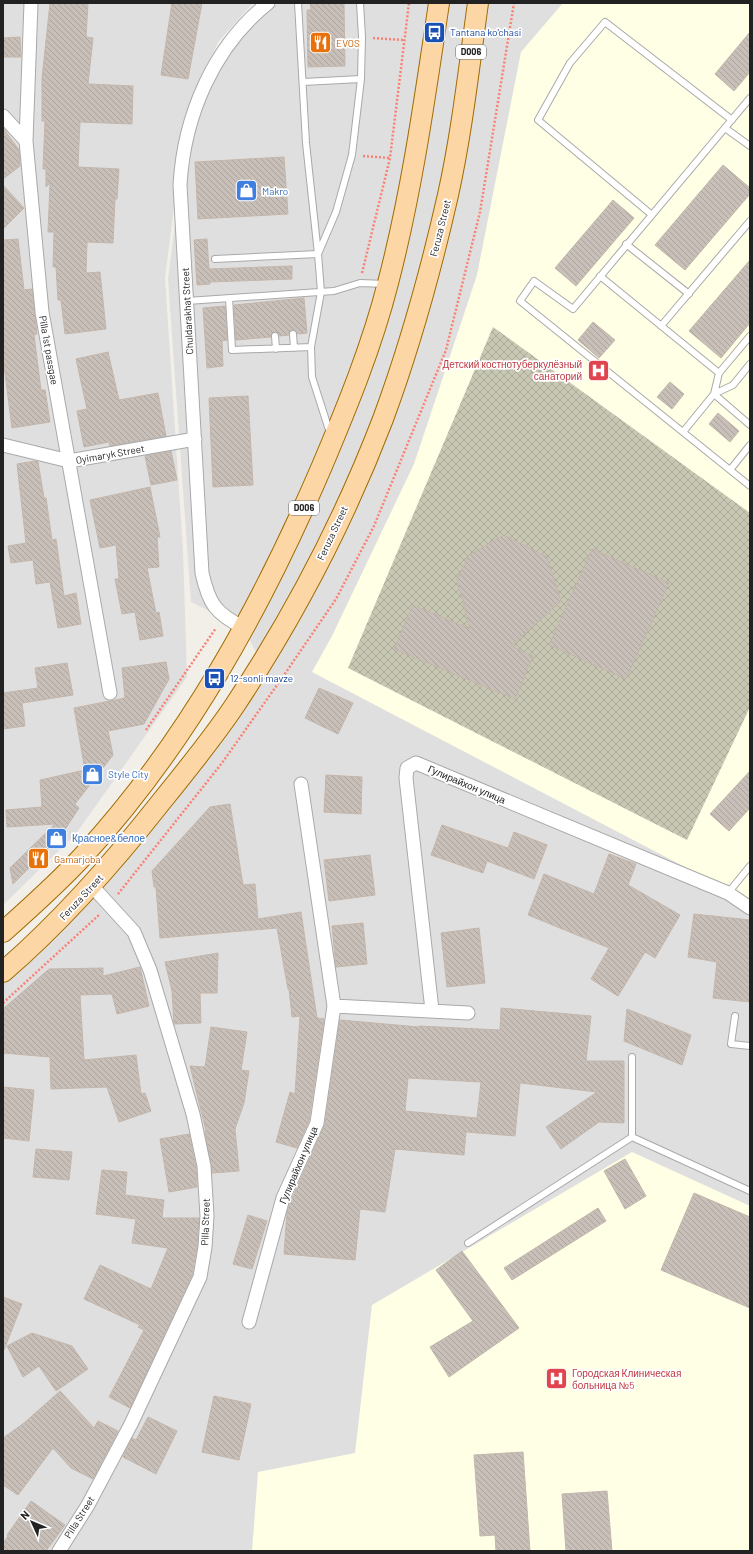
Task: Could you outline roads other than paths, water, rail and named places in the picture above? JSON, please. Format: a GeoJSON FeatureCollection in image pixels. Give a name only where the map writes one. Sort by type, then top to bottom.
{"type":"FeatureCollection","features":[{"type":"Feature","properties":{"kind":"main road","name":"D006"},"geometry":{"type":"LineString","coordinates":[[3,932],[50,890],[84,856],[138,789],[182,730],[215,678],[244,628],[274,571],[332,441],[356,381],[388,284],[412,178],[439,3]]}},
{"type":"Feature","properties":{"kind":"main road","name":"Feruza Street"},"geometry":{"type":"LineString","coordinates":[[3,972],[58,922],[92,886],[142,826],[234,706],[306,587],[340,516],[382,419],[410,338],[430,269],[449,192],[478,3]]}},
{"type":"Feature","properties":{"kind":"street","name":"Pilla 1st passgae"},"geometry":{"type":"LineString","coordinates":[[31,3],[26,141],[42,312],[110,693]]}},
{"type":"Feature","properties":{"kind":"street","name":"Chuldarakhat Street"},"geometry":{"type":"LineString","coordinates":[[244,628],[223,617],[209,597],[202,573],[197,513],[195,439],[180,185],[185,139],[193,111],[218,59],[252,15],[268,3]]}},
{"type":"Feature","properties":{"kind":"street"},"geometry":{"type":"LineString","coordinates":[[3,116],[26,141]]}},
{"type":"Feature","properties":{"kind":"street","name":"Oyimaryk Street"},"geometry":{"type":"LineString","coordinates":[[3,445],[69,461],[195,439]]}},
{"type":"Feature","properties":{"kind":"street","name":"Гулирайхон улица"},"geometry":{"type":"LineString","coordinates":[[432,1010],[406,778],[407,768],[416,763],[728,893],[750,908]]}},
{"type":"Feature","properties":{"kind":"street","name":"Гулирайхон улица"},"geometry":{"type":"LineString","coordinates":[[249,1322],[283,1198],[316,1124],[334,1006],[301,784]]}},
{"type":"Feature","properties":{"kind":"street","name":"Pilla Street"},"geometry":{"type":"LineString","coordinates":[[59,1551],[88,1505],[131,1424],[200,1277],[205,1247],[207,1216],[204,1166],[193,1114],[150,970],[134,932],[92,886]]}},
{"type":"Feature","properties":{"kind":"street"},"geometry":{"type":"LineString","coordinates":[[334,1006],[468,1013]]}},
{"type":"Feature","properties":{"kind":"lane"},"geometry":{"type":"LineString","coordinates":[[298,3],[306,143],[322,292],[311,347],[312,377],[332,441]]}},
{"type":"Feature","properties":{"kind":"lane"},"geometry":{"type":"LineString","coordinates":[[318,254],[336,212],[352,155],[361,79],[362,37],[360,3]]}},
{"type":"Feature","properties":{"kind":"lane"},"geometry":{"type":"LineString","coordinates":[[652,215],[538,120],[570,63],[605,22],[732,120]]}},
{"type":"Feature","properties":{"kind":"lane"},"geometry":{"type":"LineString","coordinates":[[303,82],[361,79]]}},
{"type":"Feature","properties":{"kind":"lane"},"geometry":{"type":"LineString","coordinates":[[750,98],[573,309],[534,282],[520,301],[750,486]]}},
{"type":"Feature","properties":{"kind":"lane"},"geometry":{"type":"LineString","coordinates":[[725,128],[750,146]]}},
{"type":"Feature","properties":{"kind":"lane"},"geometry":{"type":"LineString","coordinates":[[661,326],[750,221]]}},
{"type":"Feature","properties":{"kind":"lane"},"geometry":{"type":"LineString","coordinates":[[626,244],[689,294]]}},
{"type":"Feature","properties":{"kind":"lane"},"geometry":{"type":"LineString","coordinates":[[215,260],[318,254]]}},
{"type":"Feature","properties":{"kind":"lane"},"geometry":{"type":"LineString","coordinates":[[600,276],[719,373]]}},
{"type":"Feature","properties":{"kind":"lane"},"geometry":{"type":"LineString","coordinates":[[187,301],[229,298],[291,297],[334,291],[360,283],[388,284]]}},
{"type":"Feature","properties":{"kind":"lane"},"geometry":{"type":"LineString","coordinates":[[229,298],[232,350],[311,347]]}},
{"type":"Feature","properties":{"kind":"lane"},"geometry":{"type":"LineString","coordinates":[[293,334],[294,348]]}},
{"type":"Feature","properties":{"kind":"lane"},"geometry":{"type":"LineString","coordinates":[[275,336],[276,348]]}},
{"type":"Feature","properties":{"kind":"lane"},"geometry":{"type":"LineString","coordinates":[[714,394],[719,373],[750,336]]}},
{"type":"Feature","properties":{"kind":"lane"},"geometry":{"type":"LineString","coordinates":[[683,432],[714,394],[733,385],[750,364]]}},
{"type":"Feature","properties":{"kind":"lane"},"geometry":{"type":"LineString","coordinates":[[714,394],[750,425]]}},
{"type":"Feature","properties":{"kind":"lane"},"geometry":{"type":"LineString","coordinates":[[730,470],[750,445]]}},
{"type":"Feature","properties":{"kind":"lane"},"geometry":{"type":"LineString","coordinates":[[728,893],[750,866]]}},
{"type":"Feature","properties":{"kind":"lane"},"geometry":{"type":"LineString","coordinates":[[735,1016],[731,1044],[750,1046]]}},
{"type":"Feature","properties":{"kind":"lane"},"geometry":{"type":"LineString","coordinates":[[632,1057],[632,1136]]}},
{"type":"Feature","properties":{"kind":"lane"},"geometry":{"type":"LineString","coordinates":[[632,1136],[750,1191]]}},
{"type":"Feature","properties":{"kind":"lane"},"geometry":{"type":"LineString","coordinates":[[468,1243],[632,1136]]}},
{"type":"Feature","properties":{"kind":"place","name":"Tantana ko'chasi"},"geometry":{"type":"Point","coordinates":[435,32]}},
{"type":"Feature","properties":{"kind":"place","name":"EVOS"},"geometry":{"type":"Point","coordinates":[321,43]}},
{"type":"Feature","properties":{"kind":"place","name":"Makro"},"geometry":{"type":"Point","coordinates":[247,191]}},
{"type":"Feature","properties":{"kind":"place","name":"Детский костнотуберкулёзный санаторий"},"geometry":{"type":"Point","coordinates":[598,370]}},
{"type":"Feature","properties":{"kind":"place","name":"12-sonli mavze"},"geometry":{"type":"Point","coordinates":[215,678]}},
{"type":"Feature","properties":{"kind":"place","name":"Style City"},"geometry":{"type":"Point","coordinates":[93,774]}},
{"type":"Feature","properties":{"kind":"place","name":"Красное&белое"},"geometry":{"type":"Point","coordinates":[56,838]}},
{"type":"Feature","properties":{"kind":"place","name":"Gamarjoba"},"geometry":{"type":"Point","coordinates":[38,859]}},
{"type":"Feature","properties":{"kind":"place","name":"Городская Клиническая больница №5"},"geometry":{"type":"Point","coordinates":[557,1379]}}]}
